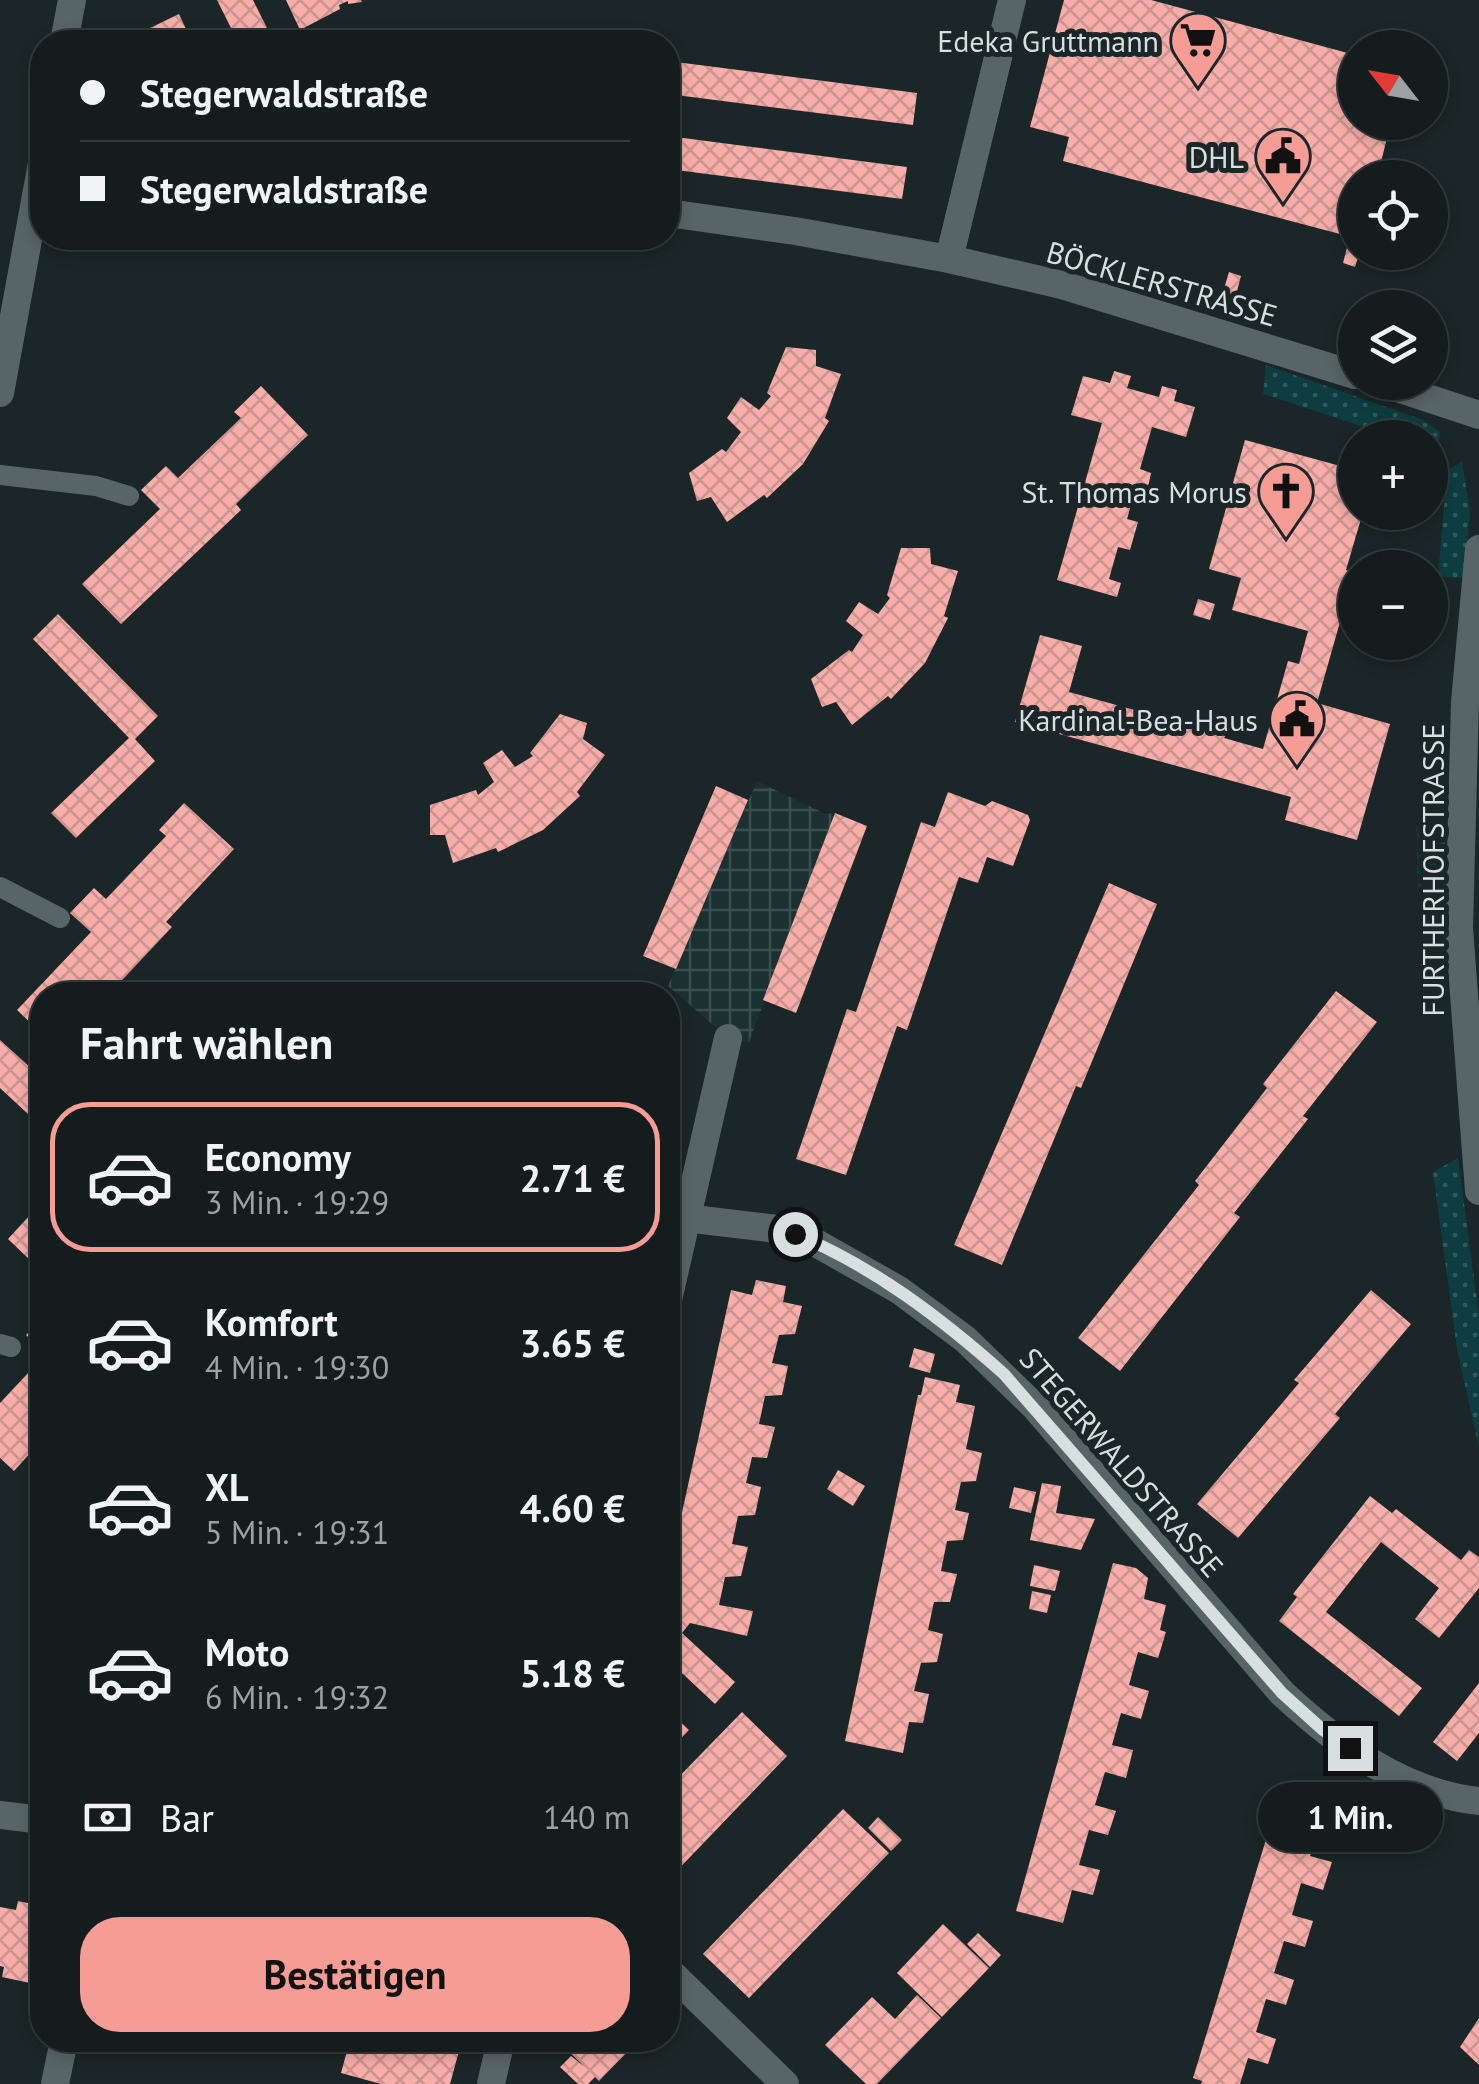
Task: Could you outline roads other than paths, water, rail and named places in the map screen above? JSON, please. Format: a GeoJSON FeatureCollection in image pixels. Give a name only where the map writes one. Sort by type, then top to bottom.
{"type":"FeatureCollection","features":[{"type":"Feature","properties":{"kind":"street"},"geometry":{"type":"LineString","coordinates":[[66,30],[72,0]]}},
{"type":"Feature","properties":{"kind":"street"},"geometry":{"type":"LineString","coordinates":[[949,259],[1012,0]]}},
{"type":"Feature","properties":{"kind":"street","name":"BÖCKLERSTRASSE"},"geometry":{"type":"LineString","coordinates":[[680,215],[949,259],[1062,285],[1338,370]]}},
{"type":"Feature","properties":{"kind":"street"},"geometry":{"type":"LineString","coordinates":[[0,392],[30,244]]}},
{"type":"Feature","properties":{"kind":"street"},"geometry":{"type":"LineString","coordinates":[[1434,400],[1479,415]]}},
{"type":"Feature","properties":{"kind":"street","name":"FURTHERHOFSTRASSE"},"geometry":{"type":"LineString","coordinates":[[1479,549],[1464,702],[1459,928],[1479,1192]]}},
{"type":"Feature","properties":{"kind":"street"},"geometry":{"type":"LineString","coordinates":[[680,1242],[728,1038]]}},
{"type":"Feature","properties":{"kind":"street","name":"STEGERWALDSTRASSE"},"geometry":{"type":"LineString","coordinates":[[685,1218],[753,1224],[795,1234],[898,1290],[934,1316],[1004,1374],[1282,1693],[1323,1730],[1377,1767],[1417,1785],[1460,1799],[1479,1800]]}},
{"type":"Feature","properties":{"kind":"street"},"geometry":{"type":"LineString","coordinates":[[0,1815],[30,1819]]}},
{"type":"Feature","properties":{"kind":"street"},"geometry":{"type":"LineString","coordinates":[[680,1982],[785,2084]]}},
{"type":"Feature","properties":{"kind":"street"},"geometry":{"type":"LineString","coordinates":[[55,2084],[62,2052]]}},
{"type":"Feature","properties":{"kind":"street"},"geometry":{"type":"LineString","coordinates":[[491,2084],[498,2052]]}},
{"type":"Feature","properties":{"kind":"lane"},"geometry":{"type":"LineString","coordinates":[[0,475],[96,486],[129,496]]}},
{"type":"Feature","properties":{"kind":"lane"},"geometry":{"type":"LineString","coordinates":[[0,887],[60,918]]}},
{"type":"Feature","properties":{"kind":"place","name":"Edeka Gruttmann"},"geometry":{"type":"Point","coordinates":[1198,89]}},
{"type":"Feature","properties":{"kind":"place","name":"DHL"},"geometry":{"type":"Point","coordinates":[1283,205]}},
{"type":"Feature","properties":{"kind":"place","name":"St. Thomas Morus"},"geometry":{"type":"Point","coordinates":[1286,540]}},
{"type":"Feature","properties":{"kind":"place","name":"Kardinal-Bea-Haus"},"geometry":{"type":"Point","coordinates":[1297,768]}}]}
